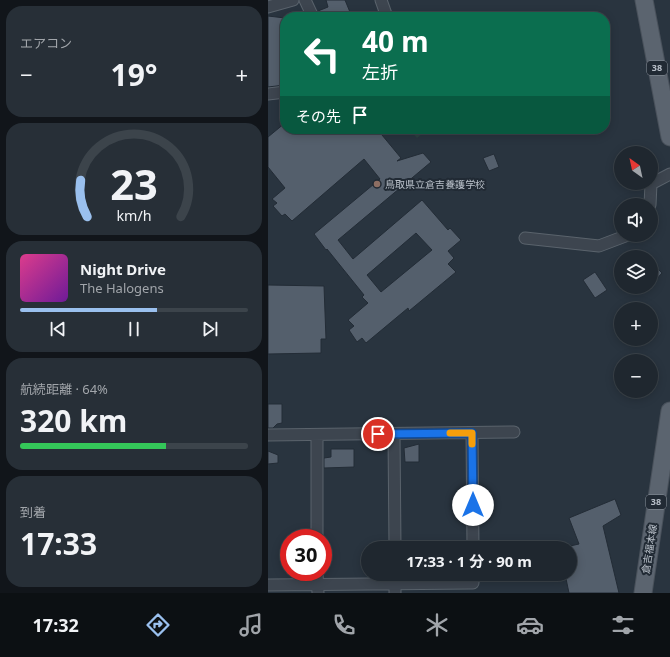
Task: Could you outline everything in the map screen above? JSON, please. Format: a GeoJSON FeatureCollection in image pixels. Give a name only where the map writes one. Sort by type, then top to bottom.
{"type":"FeatureCollection","features":[{"type":"Feature","properties":{"kind":"main road","name":"38"},"geometry":{"type":"LineString","coordinates":[[644,0],[670,137]]}},
{"type":"Feature","properties":{"kind":"main road","name":"倉吉福本線"},"geometry":{"type":"LineString","coordinates":[[643,593],[670,411]]}},
{"type":"Feature","properties":{"kind":"street"},"geometry":{"type":"LineString","coordinates":[[268,7],[293,0]]}},
{"type":"Feature","properties":{"kind":"street"},"geometry":{"type":"LineString","coordinates":[[305,0],[311,12]]}},
{"type":"Feature","properties":{"kind":"street"},"geometry":{"type":"LineString","coordinates":[[381,0],[385,12]]}},
{"type":"Feature","properties":{"kind":"street"},"geometry":{"type":"LineString","coordinates":[[268,94],[280,93]]}},
{"type":"Feature","properties":{"kind":"street"},"geometry":{"type":"LineString","coordinates":[[650,198],[651,184],[670,174]]}},
{"type":"Feature","properties":{"kind":"street"},"geometry":{"type":"LineString","coordinates":[[525,238],[598,246],[614,240]]}},
{"type":"Feature","properties":{"kind":"street"},"geometry":{"type":"LineString","coordinates":[[268,435],[317,436],[514,432]]}},
{"type":"Feature","properties":{"kind":"street"},"geometry":{"type":"LineString","coordinates":[[472,433],[473,541]]}},
{"type":"Feature","properties":{"kind":"street"},"geometry":{"type":"LineString","coordinates":[[394,434],[395,541]]}},
{"type":"Feature","properties":{"kind":"street"},"geometry":{"type":"LineString","coordinates":[[317,436],[317,529]]}},
{"type":"Feature","properties":{"kind":"street"},"geometry":{"type":"LineString","coordinates":[[268,585],[318,589],[395,584],[473,583],[473,581]]}},
{"type":"Feature","properties":{"kind":"green space"},"geometry":{"type":"Polygon","coordinates":[[[413,134],[422,134],[417,138],[413,134]]]}},
{"type":"Feature","properties":{"kind":"building"},"geometry":{"type":"Polygon","coordinates":[[[326,0],[345,0],[350,12],[318,12],[328,7],[326,0]]]}},
{"type":"Feature","properties":{"kind":"building"},"geometry":{"type":"Polygon","coordinates":[[[268,16],[280,17],[280,86],[268,87],[268,16]]]}},
{"type":"Feature","properties":{"kind":"building"},"geometry":{"type":"Polygon","coordinates":[[[280,127],[280,134],[381,134],[401,158],[397,161],[423,153],[431,162],[338,240],[353,259],[422,200],[448,230],[450,228],[461,240],[448,251],[454,258],[448,264],[456,272],[409,311],[408,308],[366,343],[362,338],[357,342],[349,330],[354,326],[348,320],[368,303],[362,297],[364,295],[314,234],[380,179],[364,159],[292,221],[285,214],[282,216],[273,206],[277,203],[272,199],[285,188],[268,167],[268,137],[280,127]],[[416,233],[367,275],[381,292],[432,250],[416,233]]]}},
{"type":"Feature","properties":{"kind":"building"},"geometry":{"type":"Polygon","coordinates":[[[494,154],[499,167],[489,171],[483,158],[494,154]]]}},
{"type":"Feature","properties":{"kind":"building"},"geometry":{"type":"Polygon","coordinates":[[[658,269],[662,273],[658,277],[658,269]]]}},
{"type":"Feature","properties":{"kind":"building"},"geometry":{"type":"Polygon","coordinates":[[[595,272],[607,290],[595,298],[583,280],[595,272]]]}},
{"type":"Feature","properties":{"kind":"building"},"geometry":{"type":"Polygon","coordinates":[[[268,285],[324,286],[326,339],[321,339],[321,353],[268,354],[268,285]]]}},
{"type":"Feature","properties":{"kind":"building"},"geometry":{"type":"Polygon","coordinates":[[[268,404],[282,404],[282,423],[277,424],[273,428],[268,428],[268,404]]]}},
{"type":"Feature","properties":{"kind":"building"},"geometry":{"type":"Polygon","coordinates":[[[419,444],[419,462],[405,462],[404,448],[419,444]]]}},
{"type":"Feature","properties":{"kind":"building"},"geometry":{"type":"Polygon","coordinates":[[[331,449],[354,449],[354,467],[324,468],[324,458],[331,457],[331,449]]]}},
{"type":"Feature","properties":{"kind":"building"},"geometry":{"type":"Polygon","coordinates":[[[268,451],[278,455],[278,463],[268,464],[268,451]]]}},
{"type":"Feature","properties":{"kind":"building"},"geometry":{"type":"Polygon","coordinates":[[[615,499],[621,515],[603,526],[619,593],[569,593],[566,581],[577,581],[577,544],[579,544],[569,518],[615,499]]]}},
{"type":"Feature","properties":{"kind":"slow traffic"},"geometry":{"type":"LineString","coordinates":[[450,433],[472,433],[472,444]]}},
{"type":"Feature","properties":{"kind":"place","name":"鳥取県立倉吉養護学校"},"geometry":{"type":"Point","coordinates":[377,184]}},
{"type":"Feature","properties":{"kind":"route"},"geometry":{"type":"LineString","coordinates":[[378,434],[472,433],[473,505]]}}]}
